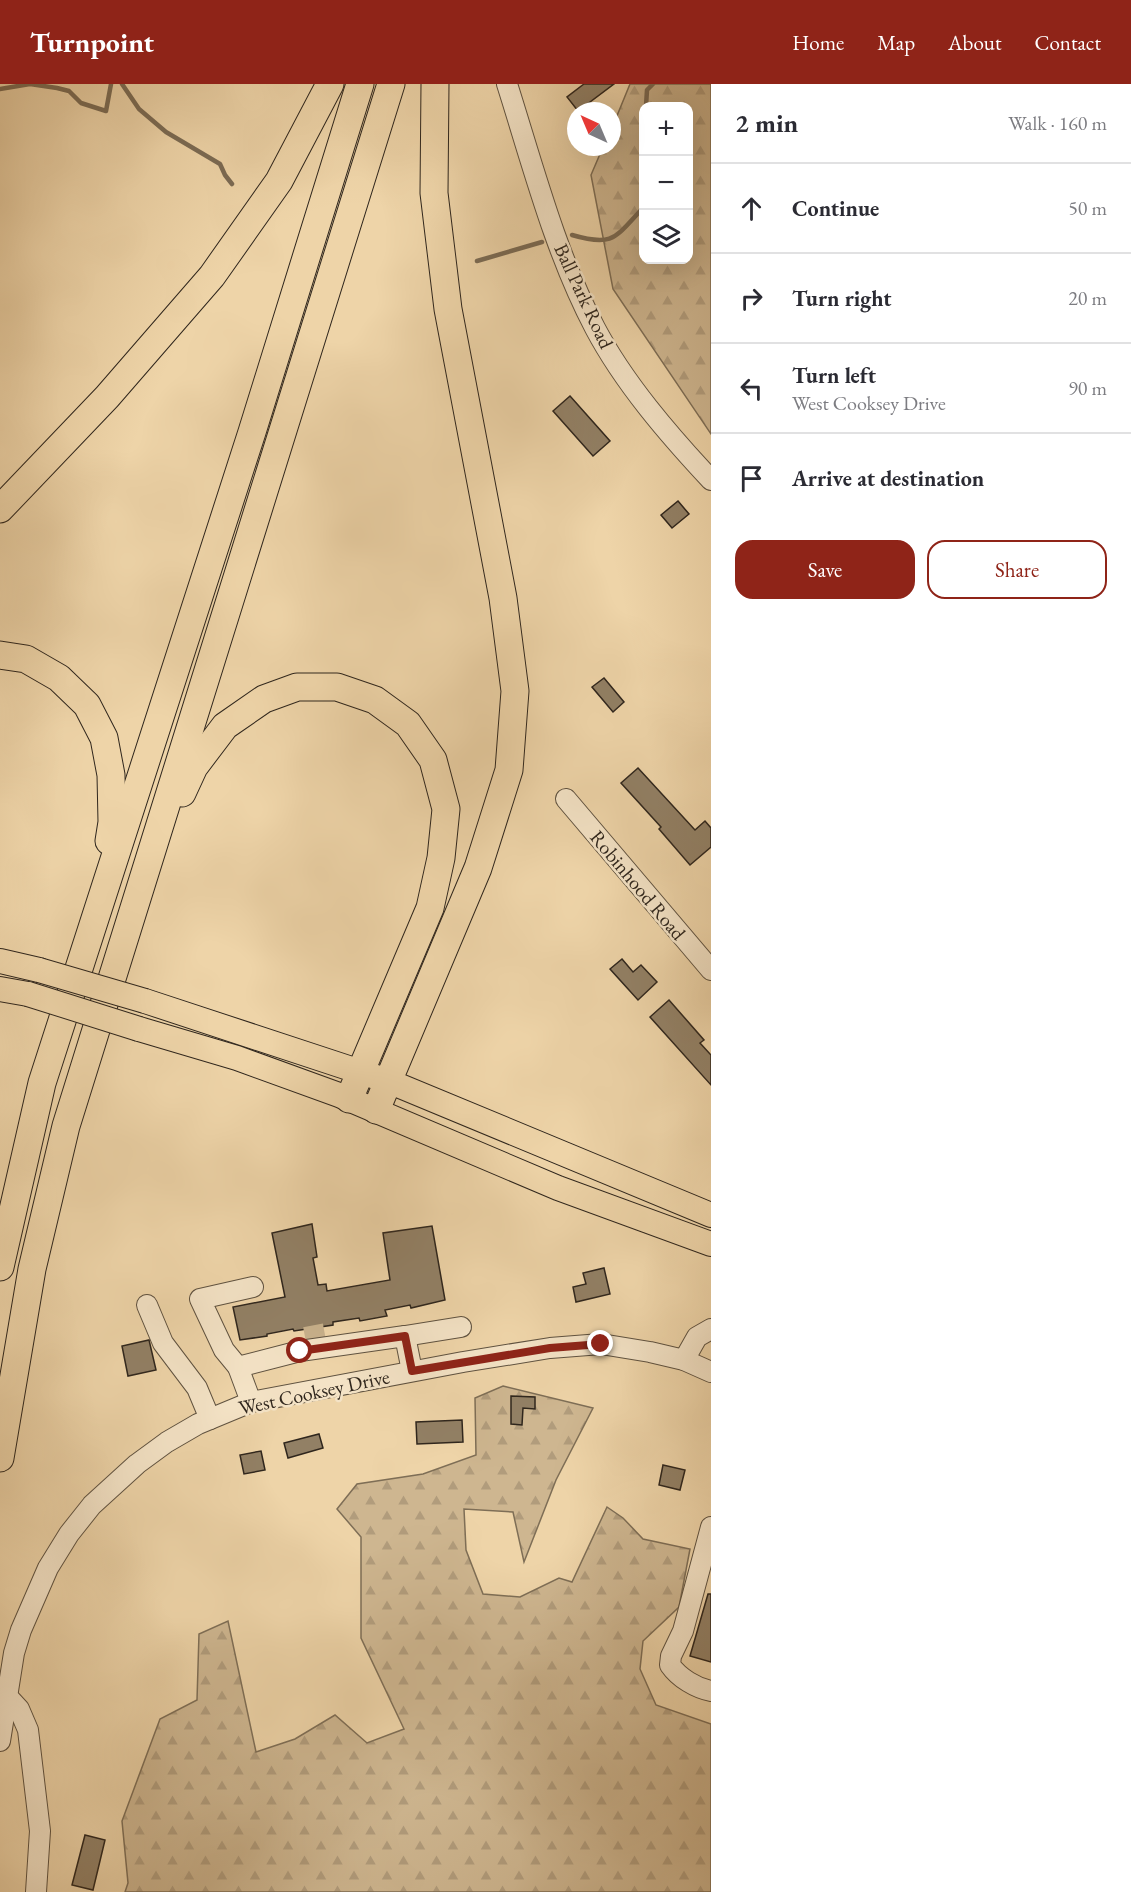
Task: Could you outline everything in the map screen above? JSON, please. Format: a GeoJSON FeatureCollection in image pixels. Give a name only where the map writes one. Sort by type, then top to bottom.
{"type":"FeatureCollection","features":[{"type":"Feature","properties":{"kind":"highway"},"geometry":{"type":"LineString","coordinates":[[0,508],[107,397],[212,276],[279,181],[330,84]]}},
{"type":"Feature","properties":{"kind":"highway"},"geometry":{"type":"LineString","coordinates":[[0,1267],[42,1083],[252,432],[360,84]]}},
{"type":"Feature","properties":{"kind":"highway"},"geometry":{"type":"LineString","coordinates":[[0,1458],[32,1269],[66,1125],[391,84]]}},
{"type":"Feature","properties":{"kind":"highway"},"geometry":{"type":"LineString","coordinates":[[376,1110],[478,868],[508,770],[515,691],[503,598],[448,309],[434,193],[435,84]]}},
{"type":"Feature","properties":{"kind":"highway"},"geometry":{"type":"LineString","coordinates":[[0,655],[26,659],[59,678],[87,705],[104,738],[111,775],[112,822],[99,906]]}},
{"type":"Feature","properties":{"kind":"highway"},"geometry":{"type":"LineString","coordinates":[[146,867],[194,767],[225,726],[264,699],[297,687],[337,687],[375,700],[408,724],[433,760],[446,809],[441,858],[430,908],[349,1099]]}},
{"type":"Feature","properties":{"kind":"main road"},"geometry":{"type":"LineString","coordinates":[[0,961],[145,1001],[361,1071],[711,1215]]}},
{"type":"Feature","properties":{"kind":"main road"},"geometry":{"type":"LineString","coordinates":[[0,988],[27,994],[237,1058],[349,1099],[558,1188],[711,1244]]}},
{"type":"Feature","properties":{"kind":"street","name":"Ball Park Road"},"geometry":{"type":"LineString","coordinates":[[507,84],[557,239],[596,329],[654,415],[711,480]]}},
{"type":"Feature","properties":{"kind":"street","name":"Robinhood Road"},"geometry":{"type":"LineString","coordinates":[[566,799],[711,970]]}},
{"type":"Feature","properties":{"kind":"street"},"geometry":{"type":"LineString","coordinates":[[251,1402],[238,1367],[224,1350],[200,1299],[254,1287]]}},
{"type":"Feature","properties":{"kind":"street"},"geometry":{"type":"LineString","coordinates":[[147,1305],[163,1342],[197,1388],[210,1419]]}},
{"type":"Feature","properties":{"kind":"street"},"geometry":{"type":"LineString","coordinates":[[238,1367],[303,1344],[332,1339],[405,1336],[461,1327]]}},
{"type":"Feature","properties":{"kind":"street"},"geometry":{"type":"LineString","coordinates":[[684,1360],[697,1337],[711,1329]]}},
{"type":"Feature","properties":{"kind":"street"},"geometry":{"type":"LineString","coordinates":[[405,1336],[412,1371]]}},
{"type":"Feature","properties":{"kind":"street","name":"West Cooksey Drive"},"geometry":{"type":"LineString","coordinates":[[0,1741],[14,1653],[21,1630],[48,1568],[69,1534],[92,1505],[137,1464],[167,1442],[198,1424],[251,1402],[412,1371],[550,1348],[601,1344],[684,1360],[711,1372]]}},
{"type":"Feature","properties":{"kind":"street"},"geometry":{"type":"LineString","coordinates":[[711,1527],[683,1631],[671,1656],[670,1665],[676,1673],[702,1689],[711,1691]]}},
{"type":"Feature","properties":{"kind":"street"},"geometry":{"type":"LineString","coordinates":[[7,1696],[19,1709],[28,1730],[40,1830],[36,1892]]}},
{"type":"Feature","properties":{"kind":"green space"},"geometry":{"type":"Polygon","coordinates":[[[630,84],[711,84],[711,434],[613,289],[591,175],[599,156],[621,156],[621,106],[630,84]]]}},
{"type":"Feature","properties":{"kind":"green space"},"geometry":{"type":"Polygon","coordinates":[[[503,1386],[593,1408],[556,1480],[524,1562],[513,1512],[464,1509],[466,1550],[483,1594],[520,1597],[559,1578],[572,1582],[607,1507],[623,1518],[643,1539],[690,1549],[679,1607],[643,1641],[640,1669],[656,1705],[711,1724],[711,1892],[125,1892],[128,1883],[122,1821],[160,1719],[197,1700],[199,1634],[228,1621],[256,1752],[295,1739],[335,1715],[367,1743],[404,1729],[361,1638],[361,1537],[337,1509],[357,1484],[423,1474],[476,1455],[475,1398],[503,1386]]]}},
{"type":"Feature","properties":{"kind":"building"},"geometry":{"type":"Polygon","coordinates":[[[584,84],[614,84],[590,102],[571,102],[567,97],[584,84]]]}},
{"type":"Feature","properties":{"kind":"building"},"geometry":{"type":"Polygon","coordinates":[[[570,396],[610,441],[593,456],[553,411],[570,396]]]}},
{"type":"Feature","properties":{"kind":"building"},"geometry":{"type":"Polygon","coordinates":[[[678,501],[689,514],[672,528],[661,515],[678,501]]]}},
{"type":"Feature","properties":{"kind":"building"},"geometry":{"type":"Polygon","coordinates":[[[604,678],[624,702],[613,712],[592,687],[604,678]]]}},
{"type":"Feature","properties":{"kind":"building"},"geometry":{"type":"Polygon","coordinates":[[[638,768],[695,830],[705,821],[711,828],[711,847],[690,865],[659,829],[661,827],[621,783],[638,768]]]}},
{"type":"Feature","properties":{"kind":"building"},"geometry":{"type":"Polygon","coordinates":[[[622,959],[633,972],[641,965],[657,982],[638,1000],[610,969],[622,959]]]}},
{"type":"Feature","properties":{"kind":"building"},"geometry":{"type":"Polygon","coordinates":[[[669,1000],[704,1040],[700,1043],[711,1055],[711,1085],[650,1017],[669,1000]]]}},
{"type":"Feature","properties":{"kind":"building"},"geometry":{"type":"Polygon","coordinates":[[[312,1224],[317,1257],[313,1258],[318,1285],[326,1284],[327,1291],[390,1280],[383,1233],[432,1226],[445,1300],[411,1308],[410,1305],[385,1310],[387,1316],[360,1321],[359,1318],[333,1322],[333,1325],[294,1331],[293,1329],[240,1340],[233,1307],[285,1297],[272,1233],[312,1224]]]}},
{"type":"Feature","properties":{"kind":"building"},"geometry":{"type":"Polygon","coordinates":[[[604,1268],[610,1294],[576,1302],[573,1287],[586,1284],[583,1273],[604,1268]]]}},
{"type":"Feature","properties":{"kind":"building"},"geometry":{"type":"Polygon","coordinates":[[[149,1340],[156,1370],[128,1376],[122,1346],[149,1340]]]}},
{"type":"Feature","properties":{"kind":"building"},"geometry":{"type":"Polygon","coordinates":[[[511,1396],[535,1397],[535,1409],[523,1408],[522,1425],[511,1424],[511,1396]]]}},
{"type":"Feature","properties":{"kind":"building"},"geometry":{"type":"Polygon","coordinates":[[[462,1420],[463,1442],[417,1444],[416,1422],[462,1420]]]}},
{"type":"Feature","properties":{"kind":"building"},"geometry":{"type":"Polygon","coordinates":[[[319,1434],[323,1448],[288,1458],[284,1443],[319,1434]]]}},
{"type":"Feature","properties":{"kind":"building"},"geometry":{"type":"Polygon","coordinates":[[[261,1451],[265,1470],[244,1474],[240,1455],[261,1451]]]}},
{"type":"Feature","properties":{"kind":"building"},"geometry":{"type":"Polygon","coordinates":[[[663,1465],[685,1470],[680,1490],[659,1485],[663,1465]]]}},
{"type":"Feature","properties":{"kind":"building"},"geometry":{"type":"Polygon","coordinates":[[[708,1594],[711,1594],[711,1662],[690,1656],[708,1594]]]}},
{"type":"Feature","properties":{"kind":"building"},"geometry":{"type":"Polygon","coordinates":[[[85,1835],[105,1840],[93,1890],[72,1885],[85,1835]]]}},
{"type":"Feature","properties":{"kind":"waterway"},"geometry":{"type":"LineString","coordinates":[[0,89],[30,84],[57,88],[69,91],[81,103],[106,111],[111,84]]}},
{"type":"Feature","properties":{"kind":"waterway"},"geometry":{"type":"LineString","coordinates":[[122,84],[139,109],[166,132],[220,164],[232,184]]}},
{"type":"Feature","properties":{"kind":"waterway"},"geometry":{"type":"LineString","coordinates":[[646,102],[647,90],[653,84]]}},
{"type":"Feature","properties":{"kind":"waterway"},"geometry":{"type":"LineString","coordinates":[[572,235],[586,239],[605,240],[619,233],[641,210]]}},
{"type":"Feature","properties":{"kind":"waterway"},"geometry":{"type":"LineString","coordinates":[[477,261],[542,242]]}},
{"type":"Feature","properties":{"kind":"tunnel"},"geometry":{"type":"LineString","coordinates":[[305,1337],[327,1333]]}},
{"type":"Feature","properties":{"kind":"route"},"geometry":{"type":"LineString","coordinates":[[300,1351],[405,1336],[412,1371],[550,1348],[601,1344]]}}]}
